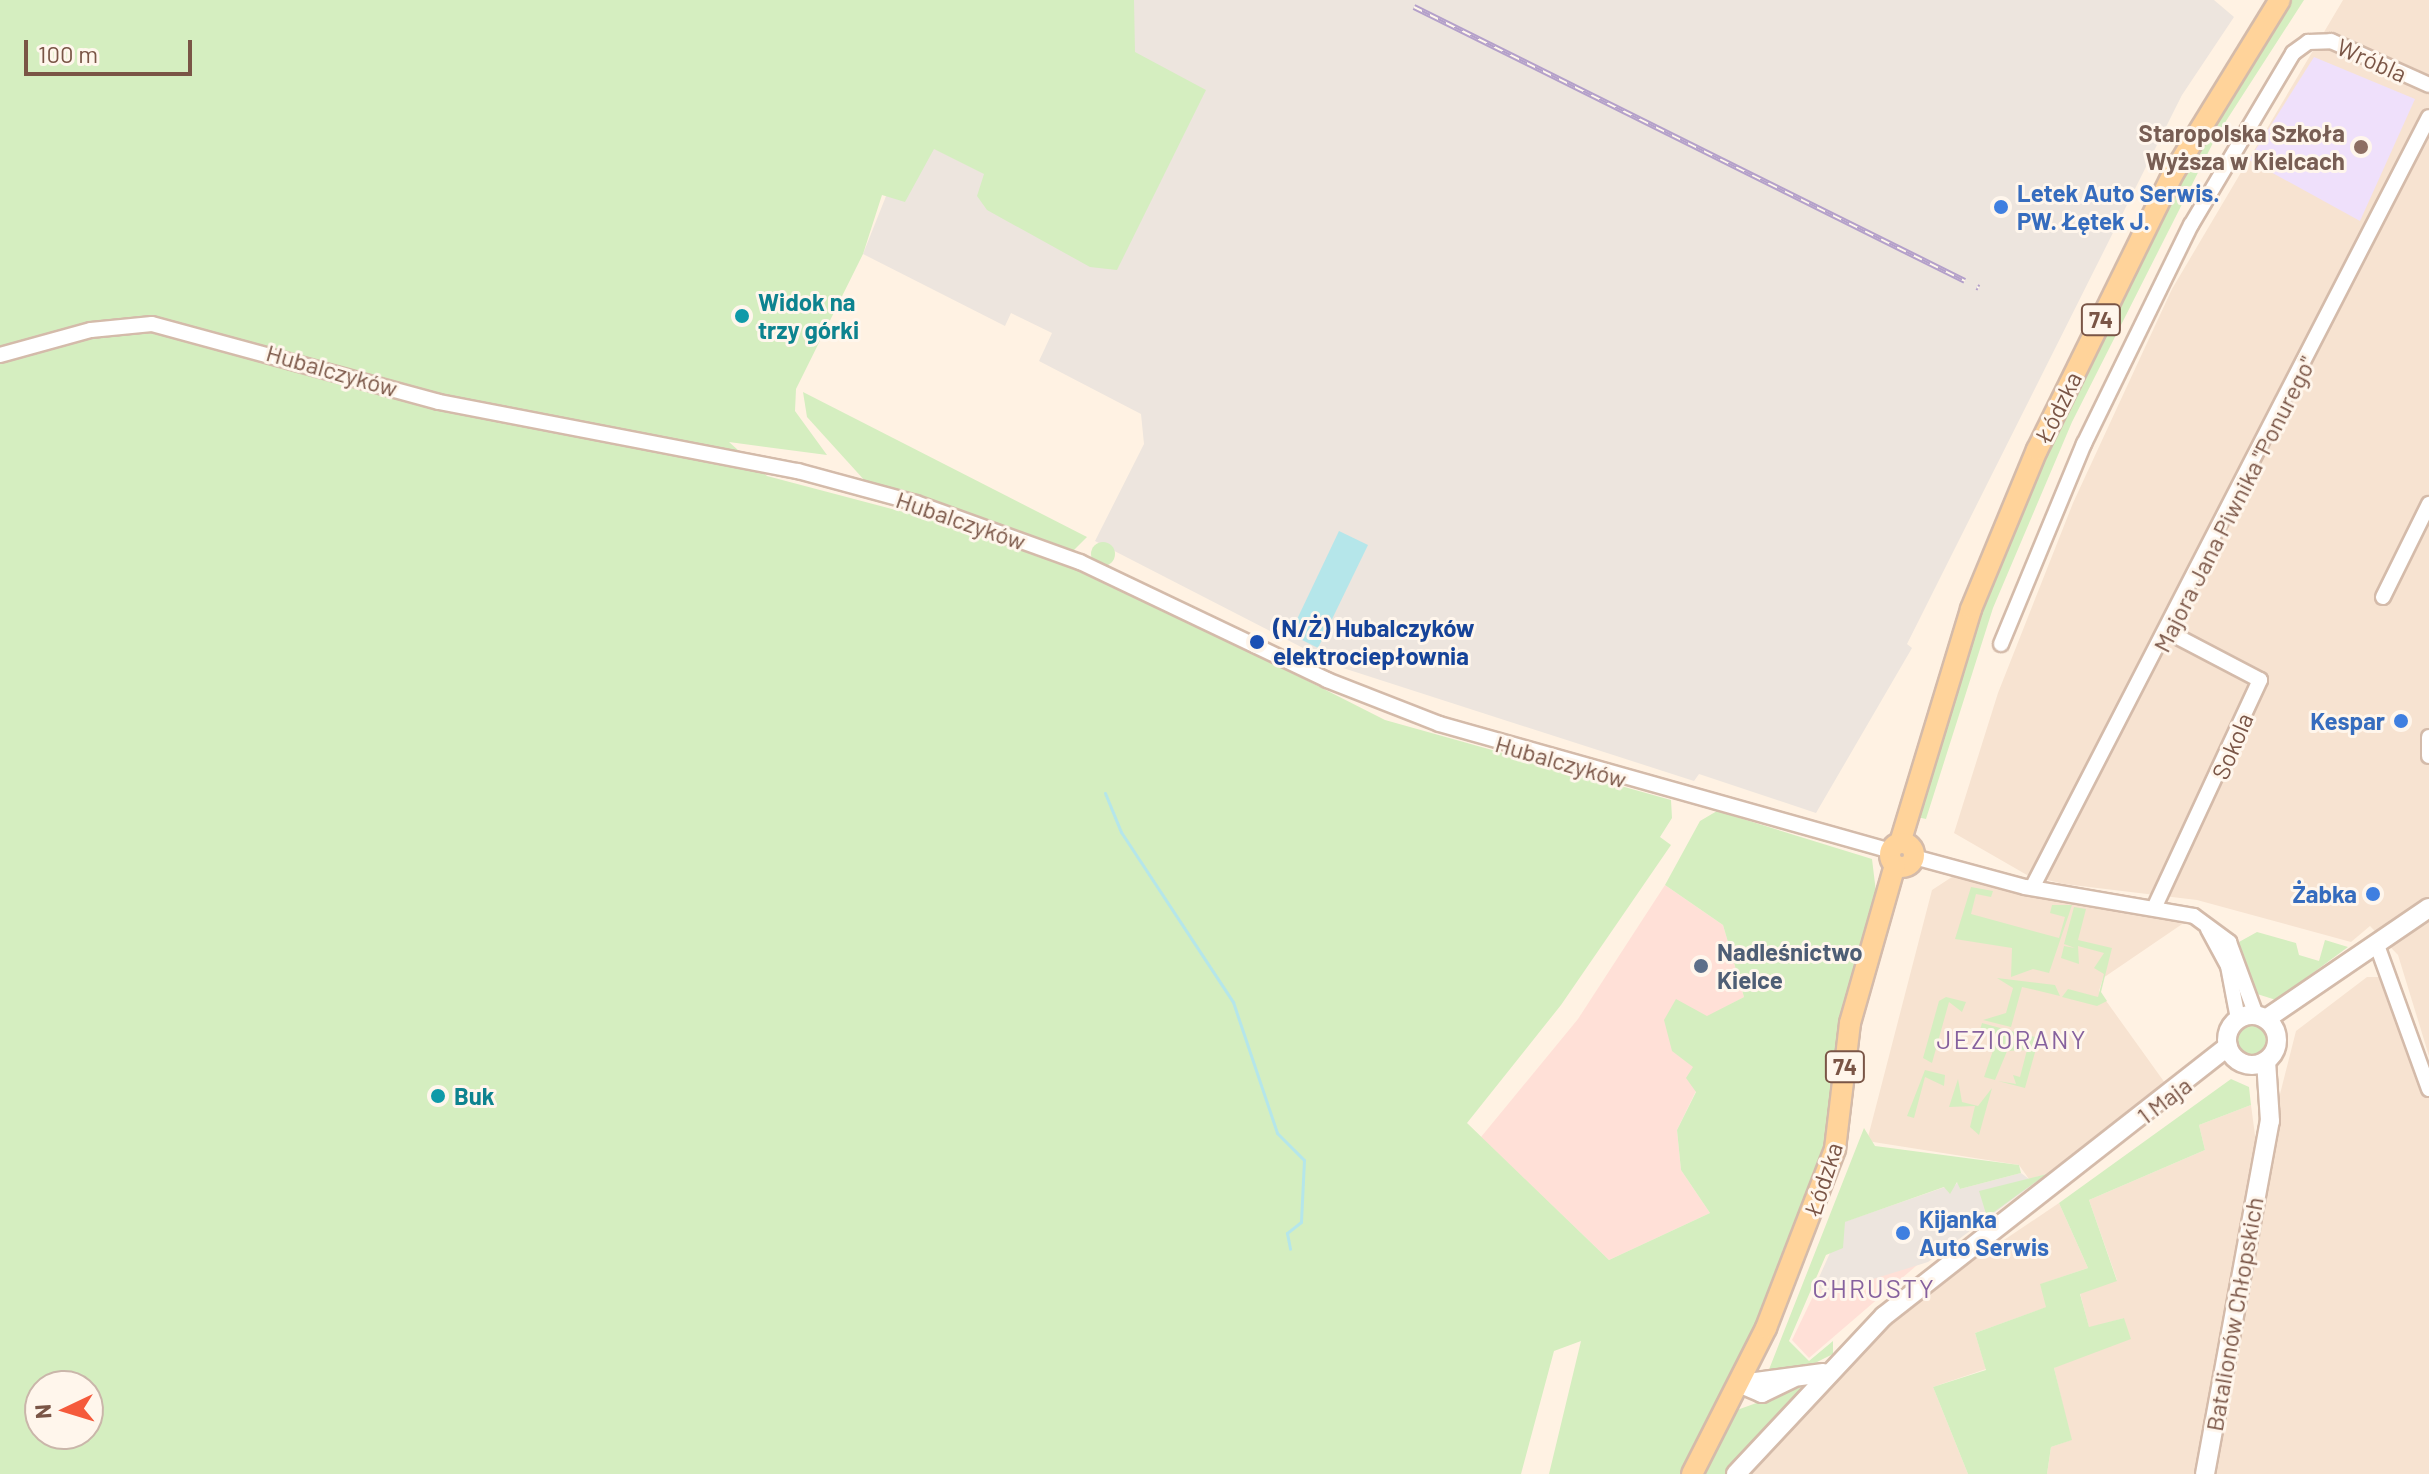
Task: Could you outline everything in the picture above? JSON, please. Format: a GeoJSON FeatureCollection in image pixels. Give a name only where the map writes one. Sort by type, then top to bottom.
{"type":"FeatureCollection","features":[{"type":"Feature","properties":{"kind":"main road","name":"Łódzka"},"geometry":{"type":"LineString","coordinates":[[1692,1474],[1741,1384],[1835,1149],[1850,1023],[1971,609],[2037,450],[2174,172],[2280,0]]}},
{"type":"Feature","properties":{"kind":"street","name":"Wróbla"},"geometry":{"type":"LineString","coordinates":[[2001,644],[2084,444],[2191,225],[2288,60],[2314,41],[2345,46],[2429,85]]}},
{"type":"Feature","properties":{"kind":"street","name":"Majora Jana Piwnika \"Ponurego\""},"geometry":{"type":"LineString","coordinates":[[2032,888],[2168,632],[2429,117]]}},
{"type":"Feature","properties":{"kind":"street","name":"Hubalczyków"},"geometry":{"type":"LineString","coordinates":[[0,355],[91,330],[152,324],[439,402],[798,471],[916,503],[1080,562],[1327,680],[1439,724],[1900,854],[2032,888],[2156,904],[2201,919],[2259,1022]]}},
{"type":"Feature","properties":{"kind":"street"},"geometry":{"type":"LineString","coordinates":[[2383,597],[2429,504]]}},
{"type":"Feature","properties":{"kind":"street","name":"Sokola"},"geometry":{"type":"LineString","coordinates":[[2156,904],[2260,680],[2168,632]]}},
{"type":"Feature","properties":{"kind":"street"},"geometry":{"type":"LineString","coordinates":[[2429,737],[2429,756]]}},
{"type":"Feature","properties":{"kind":"street"},"geometry":{"type":"LineString","coordinates":[[2245,1058],[2259,1022],[2375,950],[2429,908]]}},
{"type":"Feature","properties":{"kind":"street"},"geometry":{"type":"LineString","coordinates":[[2375,950],[2429,1089]]}},
{"type":"Feature","properties":{"kind":"street"},"geometry":{"type":"LineString","coordinates":[[2245,1058],[2259,1022]]}},
{"type":"Feature","properties":{"kind":"street","name":"Batalionów Chłopskich"},"geometry":{"type":"LineString","coordinates":[[2205,1474],[2270,1121],[2245,1058]]}},
{"type":"Feature","properties":{"kind":"street","name":"1 Maja"},"geometry":{"type":"LineString","coordinates":[[1736,1474],[1823,1373],[1907,1297],[2100,1153],[2245,1058]]}},
{"type":"Feature","properties":{"kind":"street"},"geometry":{"type":"LineString","coordinates":[[1741,1384],[1762,1393],[1793,1378],[1823,1373]]}},
{"type":"Feature","properties":{"kind":"shaded area"},"geometry":{"type":"Polygon","coordinates":[[[964,0],[2214,0],[2234,17],[2182,95],[1907,644],[1912,648],[1816,813],[1699,774],[1694,781],[1340,667],[1095,541],[1144,444],[1141,414],[1039,361],[1052,333],[1011,313],[1005,326],[863,254],[964,0]]]}},
{"type":"Feature","properties":{"kind":"shaded area"},"geometry":{"type":"Polygon","coordinates":[[[2343,0],[2429,0],[2429,1056],[2398,955],[2370,926],[2351,942],[2197,900],[2064,884],[2027,875],[1954,833],[1998,693],[2073,503],[2172,289],[2343,0]]]}},
{"type":"Feature","properties":{"kind":"shaded area"},"geometry":{"type":"Polygon","coordinates":[[[2314,57],[2415,99],[2360,221],[2249,160],[2314,57]]]}},
{"type":"Feature","properties":{"kind":"shaded area"},"geometry":{"type":"Polygon","coordinates":[[[1955,875],[2194,916],[2103,978],[2099,991],[2165,1083],[2047,1174],[2029,1179],[2019,1165],[1867,1141],[1932,890],[1955,875]]]}},
{"type":"Feature","properties":{"kind":"shaded area"},"geometry":{"type":"Polygon","coordinates":[[[1665,885],[1723,925],[1744,997],[1707,1017],[1693,1067],[1696,1091],[1677,1130],[1681,1170],[1710,1213],[1609,1260],[1481,1137],[1578,1019],[1665,885]]]}},
{"type":"Feature","properties":{"kind":"shaded area"},"geometry":{"type":"Polygon","coordinates":[[[2367,977],[2382,977],[2429,1089],[2429,1474],[2047,1474],[2051,1447],[2071,1440],[2054,1368],[2124,1318],[2089,1328],[2080,1293],[2117,1280],[2089,1200],[2205,1150],[2199,1125],[2251,1105],[2260,1173],[2296,1031],[2367,977]]]}},
{"type":"Feature","properties":{"kind":"shaded area","name":"Kijanka Auto Serwis"},"geometry":{"type":"Polygon","coordinates":[[[2021,1173],[2029,1179],[2047,1174],[1928,1262],[1825,1294],[1816,1284],[1844,1222],[1945,1187],[1949,1192],[1958,1182],[1960,1189],[2021,1173]]]}},
{"type":"Feature","properties":{"kind":"shaded area"},"geometry":{"type":"Polygon","coordinates":[[[2059,1203],[2088,1268],[2041,1284],[2047,1307],[1975,1333],[1986,1369],[1933,1387],[1968,1474],[1744,1474],[1829,1377],[1915,1300],[2059,1203]]]}},
{"type":"Feature","properties":{"kind":"shaded area"},"geometry":{"type":"Polygon","coordinates":[[[1923,1260],[1809,1358],[1792,1340],[1818,1286],[1825,1294],[1923,1260]]]}},
{"type":"Feature","properties":{"kind":"green space"},"geometry":{"type":"Polygon","coordinates":[[[0,0],[1134,0],[1135,52],[1206,90],[1117,270],[1090,267],[987,210],[977,196],[984,174],[934,149],[905,202],[882,195],[863,254],[796,389],[795,411],[827,455],[729,442],[767,476],[979,532],[1136,594],[1385,720],[1671,800],[1672,818],[1660,837],[1671,845],[1561,1005],[1467,1123],[1609,1260],[1710,1213],[1681,1170],[1677,1130],[1696,1092],[1686,1078],[1693,1067],[1672,1051],[1664,1020],[1676,999],[1707,1016],[1744,997],[1723,925],[1665,885],[1700,821],[1717,811],[1872,859],[1876,892],[1845,1006],[1834,1121],[1777,1281],[1681,1474],[1549,1474],[1581,1341],[1554,1351],[1521,1474],[0,1474],[0,0]]]}},
{"type":"Feature","properties":{"kind":"green space"},"geometry":{"type":"Polygon","coordinates":[[[2289,0],[2304,0],[2217,135],[2072,422],[1993,608],[1926,819],[1917,817],[1980,605],[2038,464],[2198,143],[2289,0]]]}},
{"type":"Feature","properties":{"kind":"green space"},"geometry":{"type":"Polygon","coordinates":[[[803,392],[1087,537],[1071,553],[866,482],[807,417],[803,392]]]}},
{"type":"Feature","properties":{"kind":"green space"},"geometry":{"type":"Polygon","coordinates":[[[1103,542],[1111,546],[1115,554],[1111,562],[1103,566],[1095,562],[1091,554],[1095,546],[1103,542]]]}},
{"type":"Feature","properties":{"kind":"green space"},"geometry":{"type":"Polygon","coordinates":[[[1971,887],[1993,891],[1991,897],[1976,894],[1971,914],[2059,938],[2065,917],[2050,913],[2052,905],[2072,905],[2049,973],[2033,969],[2011,977],[2012,948],[1955,939],[1971,887]]]}},
{"type":"Feature","properties":{"kind":"green space"},"geometry":{"type":"Polygon","coordinates":[[[2074,907],[2086,909],[2078,940],[2112,948],[2101,992],[2107,1001],[2097,1006],[2062,997],[2068,989],[2098,997],[2104,974],[2094,968],[2104,953],[2078,946],[2079,964],[2061,958],[2064,946],[2075,948],[2064,944],[2074,907]]]}},
{"type":"Feature","properties":{"kind":"green space"},"geometry":{"type":"Polygon","coordinates":[[[2257,932],[2296,943],[2299,955],[2319,961],[2325,940],[2348,947],[2276,1000],[2254,993],[2239,942],[2257,932]]]}},
{"type":"Feature","properties":{"kind":"green space"},"geometry":{"type":"Polygon","coordinates":[[[1997,978],[2055,985],[2060,996],[2022,987],[2011,1027],[1983,1020],[2006,1013],[2013,988],[1997,978]]]}},
{"type":"Feature","properties":{"kind":"green space"},"geometry":{"type":"Polygon","coordinates":[[[1946,997],[1966,1002],[1962,1012],[1949,1002],[1932,1063],[1923,1058],[1939,1001],[1946,997]]]}},
{"type":"Feature","properties":{"kind":"green space"},"geometry":{"type":"Polygon","coordinates":[[[2252,1022],[2265,1027],[2270,1040],[2265,1053],[2252,1058],[2239,1053],[2234,1040],[2239,1027],[2252,1022]]]}},
{"type":"Feature","properties":{"kind":"green space"},"geometry":{"type":"Polygon","coordinates":[[[1982,1023],[2015,1032],[1995,1080],[1984,1077],[1999,1033],[1978,1036],[1982,1023]]]}},
{"type":"Feature","properties":{"kind":"green space"},"geometry":{"type":"Polygon","coordinates":[[[2020,1033],[2039,1038],[2025,1088],[1998,1081],[2016,1084],[2013,1075],[2020,1077],[2027,1050],[2006,1051],[2020,1033]]]}},
{"type":"Feature","properties":{"kind":"green space"},"geometry":{"type":"Polygon","coordinates":[[[1925,1070],[1945,1075],[1944,1086],[1925,1077],[1914,1118],[1907,1116],[1925,1070]]]}},
{"type":"Feature","properties":{"kind":"green space"},"geometry":{"type":"Polygon","coordinates":[[[1958,1079],[1962,1102],[1978,1106],[1992,1088],[1979,1135],[1970,1127],[1975,1106],[1949,1107],[1958,1079]]]}},
{"type":"Feature","properties":{"kind":"green space"},"geometry":{"type":"Polygon","coordinates":[[[2231,1079],[2249,1087],[2251,1105],[2199,1125],[2205,1150],[2089,1200],[2117,1281],[2080,1294],[2089,1327],[2124,1318],[2131,1339],[2054,1368],[2072,1440],[2051,1447],[2047,1474],[1968,1474],[1933,1387],[1986,1370],[1975,1333],[2046,1307],[2040,1284],[2088,1268],[2059,1203],[2231,1079]]]}},
{"type":"Feature","properties":{"kind":"green space"},"geometry":{"type":"Polygon","coordinates":[[[1864,1128],[1875,1146],[2019,1165],[2021,1173],[1960,1189],[1957,1182],[1950,1194],[1944,1187],[1845,1222],[1843,1248],[1826,1255],[1789,1341],[1809,1361],[1833,1341],[1833,1354],[1811,1365],[1768,1372],[1864,1128]]]}},
{"type":"Feature","properties":{"kind":"green space"},"geometry":{"type":"Polygon","coordinates":[[[2047,1174],[2020,1193],[1987,1217],[1979,1191],[2047,1174]]]}},
{"type":"Feature","properties":{"kind":"green space"},"geometry":{"type":"Polygon","coordinates":[[[1804,1386],[1727,1474],[1702,1474],[1737,1410],[1804,1386]]]}},
{"type":"Feature","properties":{"kind":"water"},"geometry":{"type":"Polygon","coordinates":[[[1339,531],[1368,545],[1318,648],[1290,634],[1339,531]]]}},
{"type":"Feature","properties":{"kind":"waterway"},"geometry":{"type":"LineString","coordinates":[[1105,793],[1121,832],[1233,1002],[1277,1133],[1304,1160],[1301,1222],[1287,1233],[1290,1249]]}},
{"type":"Feature","properties":{"kind":"railway"},"geometry":{"type":"LineString","coordinates":[[1414,7],[1965,281]]}},
{"type":"Feature","properties":{"kind":"place","name":"Staropolska Szkoła Wyższa w Kielcach"},"geometry":{"type":"Point","coordinates":[2361,147]}},
{"type":"Feature","properties":{"kind":"place","name":"Letek Auto Serwis. PW. Łętek J."},"geometry":{"type":"Point","coordinates":[2001,207]}},
{"type":"Feature","properties":{"kind":"place","name":"Widok na trzy górki"},"geometry":{"type":"Point","coordinates":[742,316]}},
{"type":"Feature","properties":{"kind":"place","name":"(N/Ż) Hubalczyków elektrociepłownia"},"geometry":{"type":"Point","coordinates":[1257,642]}},
{"type":"Feature","properties":{"kind":"place","name":"Kespar"},"geometry":{"type":"Point","coordinates":[2401,721]}},
{"type":"Feature","properties":{"kind":"place","name":"Żabka"},"geometry":{"type":"Point","coordinates":[2373,894]}},
{"type":"Feature","properties":{"kind":"place","name":"Nadleśnictwo Kielce"},"geometry":{"type":"Point","coordinates":[1701,966]}},
{"type":"Feature","properties":{"kind":"place","name":"Buk"},"geometry":{"type":"Point","coordinates":[438,1096]}},
{"type":"Feature","properties":{"kind":"place","name":"Kijanka Auto Serwis"},"geometry":{"type":"Point","coordinates":[1903,1233]}},
{"type":"Feature","properties":{"kind":"district","name":"JEZIORANY"},"geometry":{"type":"Point","coordinates":[2012,1039]}},
{"type":"Feature","properties":{"kind":"district","name":"CHRUSTY"},"geometry":{"type":"Point","coordinates":[1874,1288]}}]}
